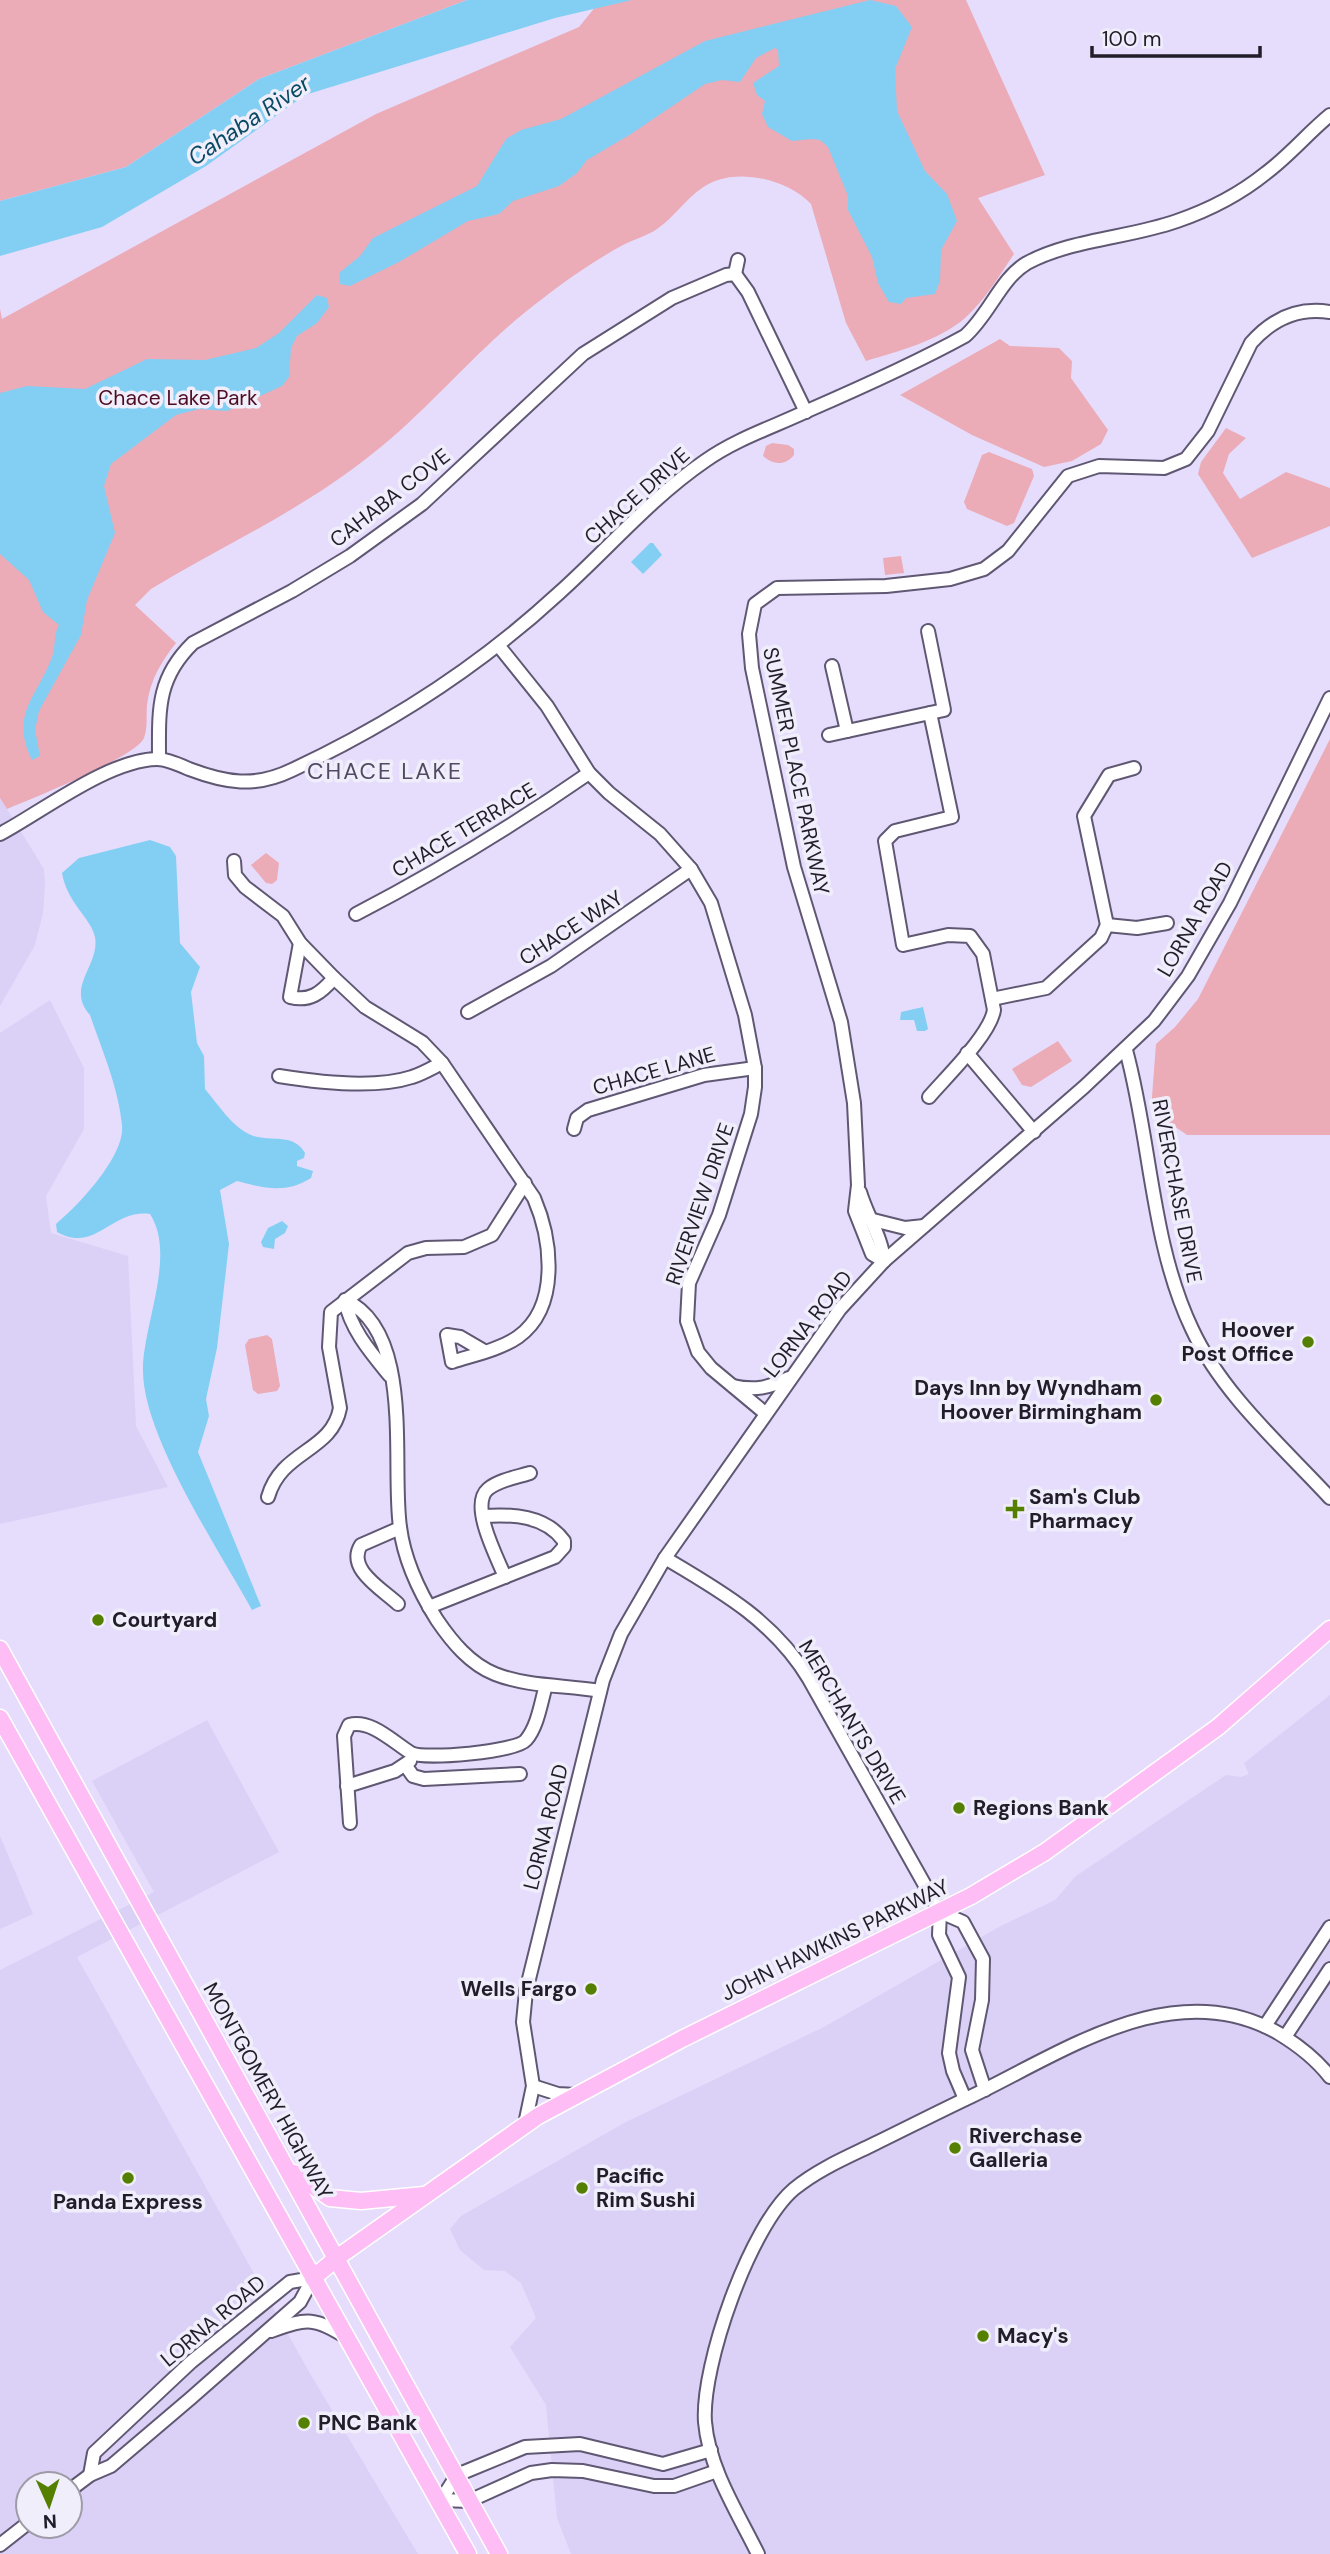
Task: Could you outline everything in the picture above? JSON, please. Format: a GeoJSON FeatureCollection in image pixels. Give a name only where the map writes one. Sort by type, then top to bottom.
{"type":"FeatureCollection","features":[{"type":"Feature","properties":{"kind":"main road","name":"JOHN HAWKINS PARKWAY"},"geometry":{"type":"LineString","coordinates":[[313,2278],[338,2257],[525,2124],[682,2039],[940,1912],[1045,1852],[1209,1734],[1330,1629]]}},
{"type":"Feature","properties":{"kind":"main road","name":"MONTGOMERY HIGHWAY"},"geometry":{"type":"LineString","coordinates":[[0,1649],[338,2257],[499,2554]]}},
{"type":"Feature","properties":{"kind":"main road"},"geometry":{"type":"LineString","coordinates":[[0,1718],[313,2278],[441,2500],[468,2554]]}},
{"type":"Feature","properties":{"kind":"main road"},"geometry":{"type":"LineString","coordinates":[[286,2167],[330,2198],[361,2201],[426,2195]]}},
{"type":"Feature","properties":{"kind":"street","name":"CHACE DRIVE"},"geometry":{"type":"LineString","coordinates":[[159,759],[233,783],[269,780],[390,718],[498,645],[559,594],[676,481],[709,458],[965,336],[985,316],[1011,275],[1026,264],[1056,252],[1175,222],[1222,202],[1267,173],[1330,116]]}},
{"type":"Feature","properties":{"kind":"street"},"geometry":{"type":"LineString","coordinates":[[738,260],[735,274],[748,292],[806,412]]}},
{"type":"Feature","properties":{"kind":"street","name":"CAHABA COVE"},"geometry":{"type":"LineString","coordinates":[[159,759],[159,708],[165,680],[177,659],[193,643],[321,575],[387,531],[454,476],[554,378],[613,333],[672,298],[726,275],[735,274]]}},
{"type":"Feature","properties":{"kind":"street","name":"SUMMER PLACE PARKWAY"},"geometry":{"type":"LineString","coordinates":[[884,1261],[872,1254],[858,1225],[855,1211],[858,1185],[854,1103],[841,1022],[794,867],[752,668],[749,634],[755,604],[777,588],[886,586],[950,579],[984,569],[1008,551],[1068,476],[1099,466],[1164,468],[1186,459],[1208,431],[1251,343],[1261,331],[1296,313],[1330,313]]}},
{"type":"Feature","properties":{"kind":"street"},"geometry":{"type":"LineString","coordinates":[[829,735],[944,710],[928,631]]}},
{"type":"Feature","properties":{"kind":"street","name":"RIVERVIEW DRIVE"},"geometry":{"type":"LineString","coordinates":[[498,645],[547,706],[589,773],[609,793],[660,834],[691,869],[711,903],[745,1014],[755,1068],[751,1115],[719,1215],[692,1273],[687,1299],[687,1321],[698,1352],[730,1386],[765,1413]]}},
{"type":"Feature","properties":{"kind":"street"},"geometry":{"type":"LineString","coordinates":[[832,666],[847,731]]}},
{"type":"Feature","properties":{"kind":"street","name":"LORNA ROAD"},"geometry":{"type":"LineString","coordinates":[[525,2124],[533,2086],[523,2022],[526,1991],[600,1691],[621,1634],[665,1558],[840,1309],[884,1261],[1034,1132],[1126,1050],[1154,1021],[1204,949],[1330,698]]}},
{"type":"Feature","properties":{"kind":"street"},"geometry":{"type":"LineString","coordinates":[[929,1097],[993,1018],[983,954],[970,936],[948,935],[903,945],[885,841],[895,831],[952,817],[930,713]]}},
{"type":"Feature","properties":{"kind":"street"},"geometry":{"type":"LineString","coordinates":[[0,834],[116,770],[159,759]]}},
{"type":"Feature","properties":{"kind":"street"},"geometry":{"type":"LineString","coordinates":[[992,999],[1046,988],[1101,938],[1107,925],[1084,816],[1109,775],[1135,768]]}},
{"type":"Feature","properties":{"kind":"street","name":"CHACE TERRACE"},"geometry":{"type":"LineString","coordinates":[[356,914],[425,878],[520,821],[589,773]]}},
{"type":"Feature","properties":{"kind":"street"},"geometry":{"type":"LineString","coordinates":[[234,862],[235,875],[245,887],[283,916],[292,926],[300,943],[334,978],[365,1007],[422,1042],[442,1063],[525,1183],[540,1214],[547,1294],[536,1318],[518,1337],[484,1351]]}},
{"type":"Feature","properties":{"kind":"street","name":"CHACE WAY"},"geometry":{"type":"LineString","coordinates":[[468,1012],[551,966],[615,925],[691,869]]}},
{"type":"Feature","properties":{"kind":"street"},"geometry":{"type":"LineString","coordinates":[[1107,925],[1138,928],[1167,923]]}},
{"type":"Feature","properties":{"kind":"street"},"geometry":{"type":"LineString","coordinates":[[300,943],[290,997],[301,999],[313,996],[334,978]]}},
{"type":"Feature","properties":{"kind":"street","name":"RIVERCHASE DRIVE"},"geometry":{"type":"LineString","coordinates":[[1126,1050],[1139,1096],[1171,1272],[1192,1330],[1212,1364],[1238,1397],[1330,1498]]}},
{"type":"Feature","properties":{"kind":"street"},"geometry":{"type":"LineString","coordinates":[[967,1053],[1034,1132]]}},
{"type":"Feature","properties":{"kind":"street"},"geometry":{"type":"LineString","coordinates":[[278,1076],[346,1082],[388,1081],[411,1077],[442,1063]]}},
{"type":"Feature","properties":{"kind":"street","name":"CHACE LANE"},"geometry":{"type":"LineString","coordinates":[[574,1129],[577,1118],[588,1110],[704,1075],[755,1068]]}},
{"type":"Feature","properties":{"kind":"street"},"geometry":{"type":"LineString","coordinates":[[268,1497],[271,1484],[286,1464],[324,1437],[338,1419],[340,1408],[328,1331],[331,1312],[408,1253],[426,1248],[464,1247],[492,1235],[525,1183]]}},
{"type":"Feature","properties":{"kind":"street","name":"SUMMER PLACE PARKWAY"},"geometry":{"type":"LineString","coordinates":[[858,1185],[869,1219],[883,1244],[884,1261]]}},
{"type":"Feature","properties":{"kind":"street"},"geometry":{"type":"LineString","coordinates":[[869,1219],[905,1228],[925,1226]]}},
{"type":"Feature","properties":{"kind":"street"},"geometry":{"type":"LineString","coordinates":[[345,1300],[360,1307],[374,1324],[390,1376],[398,1409],[400,1528],[422,1595],[447,1636],[475,1662],[495,1674],[546,1685],[600,1691]]}},
{"type":"Feature","properties":{"kind":"street"},"geometry":{"type":"LineString","coordinates":[[345,1300],[347,1313],[356,1329],[390,1376]]}},
{"type":"Feature","properties":{"kind":"street"},"geometry":{"type":"LineString","coordinates":[[730,1386],[751,1390],[769,1387],[789,1378]]}},
{"type":"Feature","properties":{"kind":"street"},"geometry":{"type":"LineString","coordinates":[[505,1577],[487,1535],[481,1498],[488,1489],[530,1473]]}},
{"type":"Feature","properties":{"kind":"street"},"geometry":{"type":"LineString","coordinates":[[429,1607],[555,1557],[564,1548],[564,1541],[558,1532],[523,1515],[483,1516]]}},
{"type":"Feature","properties":{"kind":"street"},"geometry":{"type":"LineString","coordinates":[[398,1604],[367,1577],[358,1565],[356,1556],[362,1545],[400,1528]]}},
{"type":"Feature","properties":{"kind":"street","name":"MERCHANTS DRIVE"},"geometry":{"type":"LineString","coordinates":[[665,1558],[737,1601],[789,1651],[809,1679],[940,1912]]}},
{"type":"Feature","properties":{"kind":"street"},"geometry":{"type":"LineString","coordinates":[[347,1786],[410,1760],[508,1750],[525,1742],[532,1730],[546,1685]]}},
{"type":"Feature","properties":{"kind":"street"},"geometry":{"type":"LineString","coordinates":[[350,1823],[344,1736],[349,1724],[362,1723],[410,1760],[413,1776],[424,1779],[520,1774]]}},
{"type":"Feature","properties":{"kind":"street"},"geometry":{"type":"LineString","coordinates":[[489,1752],[490,1775]]}},
{"type":"Feature","properties":{"kind":"street"},"geometry":{"type":"LineString","coordinates":[[965,2099],[953,2071],[949,2053],[959,1977],[939,1935],[940,1912],[963,1922],[983,1959],[982,2000],[972,2050],[985,2090]]}},
{"type":"Feature","properties":{"kind":"street"},"geometry":{"type":"LineString","coordinates":[[1265,2026],[1330,1927]]}},
{"type":"Feature","properties":{"kind":"street"},"geometry":{"type":"LineString","coordinates":[[1285,2037],[1330,1969]]}},
{"type":"Feature","properties":{"kind":"street"},"geometry":{"type":"LineString","coordinates":[[758,2554],[717,2471],[705,2422],[710,2373],[741,2277],[766,2221],[784,2198],[814,2174],[1116,2026],[1151,2015],[1180,2010],[1217,2012],[1265,2026],[1285,2037],[1315,2060],[1330,2077]]}},
{"type":"Feature","properties":{"kind":"street"},"geometry":{"type":"LineString","coordinates":[[533,2086],[558,2094],[576,2095]]}},
{"type":"Feature","properties":{"kind":"street","name":"LORNA ROAD"},"geometry":{"type":"LineString","coordinates":[[84,2480],[111,2466],[300,2302],[313,2278]]}},
{"type":"Feature","properties":{"kind":"street","name":"LORNA ROAD"},"geometry":{"type":"LineString","coordinates":[[90,2475],[94,2453],[191,2362],[290,2282],[313,2278]]}},
{"type":"Feature","properties":{"kind":"street"},"geometry":{"type":"LineString","coordinates":[[264,2333],[308,2319],[319,2321],[348,2338]]}},
{"type":"Feature","properties":{"kind":"street"},"geometry":{"type":"LineString","coordinates":[[711,2450],[663,2463],[580,2444],[525,2447],[457,2474],[441,2500],[469,2501],[531,2473],[552,2470],[583,2471],[664,2486],[686,2483],[717,2471]]}},
{"type":"Feature","properties":{"kind":"street"},"geometry":{"type":"LineString","coordinates":[[0,2545],[14,2534]]}},
{"type":"Feature","properties":{"kind":"shaded area"},"geometry":{"type":"Polygon","coordinates":[[[0,798],[44,869],[45,884],[43,913],[35,945],[0,1006],[0,798]]]}},
{"type":"Feature","properties":{"kind":"shaded area"},"geometry":{"type":"Polygon","coordinates":[[[50,1000],[84,1068],[84,1129],[46,1196],[51,1233],[128,1256],[136,1426],[168,1487],[0,1524],[0,1033],[50,1000]]]}},
{"type":"Feature","properties":{"kind":"shaded area","name":"Riverchase Galleria"},"geometry":{"type":"Polygon","coordinates":[[[1330,1695],[1330,2554],[571,2554],[557,2518],[546,2405],[510,2347],[536,2318],[521,2283],[505,2271],[484,2270],[460,2250],[450,2229],[461,2216],[626,2122],[824,2027],[999,1927],[1055,1900],[1076,1876],[1226,1775],[1241,1777],[1249,1774],[1244,1763],[1330,1695]]]}},
{"type":"Feature","properties":{"kind":"shaded area"},"geometry":{"type":"Polygon","coordinates":[[[207,1720],[279,1852],[77,1957],[308,2370],[418,2554],[0,2554],[0,1970],[154,1892],[92,1781],[207,1720]]]}},
{"type":"Feature","properties":{"kind":"shaded area"},"geometry":{"type":"Polygon","coordinates":[[[0,1836],[33,1914],[0,1929],[0,1836]]]}},
{"type":"Feature","properties":{"kind":"green space"},"geometry":{"type":"Polygon","coordinates":[[[0,0],[467,0],[259,79],[126,167],[0,201],[0,0]]]}},
{"type":"Feature","properties":{"kind":"green space","name":"Chace Lake Park"},"geometry":{"type":"Polygon","coordinates":[[[601,0],[966,0],[1045,175],[978,198],[1014,254],[979,304],[954,326],[918,344],[866,361],[846,323],[811,204],[780,184],[755,177],[730,177],[709,184],[700,189],[657,229],[597,260],[523,314],[392,438],[346,474],[292,509],[151,589],[135,605],[176,643],[161,664],[151,687],[144,738],[123,756],[7,809],[0,798],[0,309],[2,319],[376,114],[579,27],[601,0]]]}},
{"type":"Feature","properties":{"kind":"green space"},"geometry":{"type":"Polygon","coordinates":[[[1000,339],[1010,346],[1059,348],[1072,361],[1071,378],[1108,430],[1101,444],[1072,461],[1044,467],[972,435],[900,395],[1000,339]]]}},
{"type":"Feature","properties":{"kind":"green space"},"geometry":{"type":"Polygon","coordinates":[[[1226,428],[1246,438],[1229,454],[1223,473],[1240,499],[1286,472],[1330,488],[1330,526],[1252,558],[1198,474],[1201,462],[1226,428]]]}},
{"type":"Feature","properties":{"kind":"green space"},"geometry":{"type":"Polygon","coordinates":[[[772,443],[788,445],[794,449],[794,455],[783,463],[771,461],[763,456],[766,446],[772,443]]]}},
{"type":"Feature","properties":{"kind":"green space"},"geometry":{"type":"Polygon","coordinates":[[[989,452],[1032,469],[1034,476],[1014,523],[1007,526],[967,509],[964,502],[982,455],[989,452]]]}},
{"type":"Feature","properties":{"kind":"green space"},"geometry":{"type":"Polygon","coordinates":[[[901,556],[904,573],[885,575],[883,558],[901,556]]]}},
{"type":"Feature","properties":{"kind":"green space"},"geometry":{"type":"Polygon","coordinates":[[[1330,739],[1330,1135],[1187,1135],[1151,1110],[1156,1044],[1175,1027],[1198,999],[1330,739]]]}},
{"type":"Feature","properties":{"kind":"green space"},"geometry":{"type":"Polygon","coordinates":[[[266,853],[279,863],[277,880],[272,884],[266,883],[251,865],[266,853]]]}},
{"type":"Feature","properties":{"kind":"green space"},"geometry":{"type":"Polygon","coordinates":[[[1058,1041],[1072,1061],[1031,1087],[1022,1085],[1012,1069],[1058,1041]]]}},
{"type":"Feature","properties":{"kind":"green space"},"geometry":{"type":"Polygon","coordinates":[[[267,1335],[272,1339],[280,1386],[277,1391],[258,1394],[253,1390],[245,1345],[249,1339],[267,1335]]]}},
{"type":"Feature","properties":{"kind":"water","name":"Cahaba River"},"geometry":{"type":"Polygon","coordinates":[[[467,0],[632,0],[555,18],[305,95],[206,166],[102,227],[0,256],[0,201],[126,167],[259,79],[467,0]]]}},
{"type":"Feature","properties":{"kind":"water"},"geometry":{"type":"Polygon","coordinates":[[[870,0],[896,6],[912,27],[895,69],[897,111],[925,171],[947,194],[957,221],[941,250],[940,281],[935,294],[906,298],[901,304],[889,302],[878,283],[872,257],[848,210],[848,196],[828,147],[820,140],[792,141],[768,127],[762,114],[765,101],[757,95],[753,83],[779,66],[778,50],[775,48],[756,58],[740,82],[722,80],[705,84],[587,160],[577,173],[559,186],[513,201],[499,214],[468,221],[399,262],[350,286],[340,284],[339,273],[360,256],[373,238],[477,186],[506,139],[521,130],[561,119],[705,41],[870,0]]]}},
{"type":"Feature","properties":{"kind":"water"},"geometry":{"type":"Polygon","coordinates":[[[317,295],[327,298],[329,307],[317,323],[297,336],[291,348],[289,377],[282,386],[227,411],[199,409],[176,415],[111,464],[104,486],[115,533],[87,600],[81,635],[39,711],[35,730],[40,756],[32,760],[23,730],[25,717],[52,657],[59,625],[43,612],[29,580],[0,554],[0,393],[27,386],[85,389],[147,359],[205,360],[256,348],[279,333],[317,295]]]}},
{"type":"Feature","properties":{"kind":"water"},"geometry":{"type":"Polygon","coordinates":[[[653,543],[662,555],[643,574],[631,562],[653,543]]]}},
{"type":"Feature","properties":{"kind":"water"},"geometry":{"type":"Polygon","coordinates":[[[150,840],[170,847],[176,856],[180,943],[200,967],[191,992],[197,1043],[204,1056],[205,1089],[244,1131],[258,1137],[294,1142],[305,1153],[304,1158],[297,1161],[297,1166],[313,1171],[311,1178],[284,1188],[237,1181],[220,1190],[229,1244],[217,1348],[206,1399],[209,1416],[198,1452],[261,1606],[252,1610],[203,1526],[169,1460],[147,1399],[143,1372],[144,1354],[156,1291],[160,1250],[157,1231],[150,1214],[136,1214],[124,1218],[82,1238],[57,1232],[56,1224],[87,1193],[108,1165],[121,1138],[122,1126],[109,1070],[81,995],[93,957],[95,937],[69,893],[62,873],[79,858],[150,840]]]}},
{"type":"Feature","properties":{"kind":"water"},"geometry":{"type":"Polygon","coordinates":[[[923,1007],[928,1029],[925,1031],[917,1031],[914,1020],[900,1020],[901,1012],[923,1007]]]}},
{"type":"Feature","properties":{"kind":"water"},"geometry":{"type":"Polygon","coordinates":[[[282,1221],[288,1226],[285,1233],[275,1239],[274,1249],[263,1247],[261,1242],[268,1228],[282,1221]]]}},
{"type":"Feature","properties":{"kind":"place","name":"Hoover Post Office"},"geometry":{"type":"Point","coordinates":[1308,1342]}},
{"type":"Feature","properties":{"kind":"place","name":"Days Inn by Wyndham Hoover Birmingham"},"geometry":{"type":"Point","coordinates":[1156,1400]}},
{"type":"Feature","properties":{"kind":"place","name":"Sam's Club Pharmacy"},"geometry":{"type":"Point","coordinates":[1015,1509]}},
{"type":"Feature","properties":{"kind":"place","name":"Courtyard"},"geometry":{"type":"Point","coordinates":[98,1620]}},
{"type":"Feature","properties":{"kind":"place","name":"Regions Bank"},"geometry":{"type":"Point","coordinates":[959,1808]}},
{"type":"Feature","properties":{"kind":"place","name":"Wells Fargo"},"geometry":{"type":"Point","coordinates":[591,1989]}},
{"type":"Feature","properties":{"kind":"place","name":"Riverchase Galleria"},"geometry":{"type":"Point","coordinates":[955,2148]}},
{"type":"Feature","properties":{"kind":"place","name":"Panda Express"},"geometry":{"type":"Point","coordinates":[128,2178]}},
{"type":"Feature","properties":{"kind":"place","name":"Pacific Rim Sushi"},"geometry":{"type":"Point","coordinates":[582,2188]}},
{"type":"Feature","properties":{"kind":"place","name":"Macy's"},"geometry":{"type":"Point","coordinates":[983,2336]}},
{"type":"Feature","properties":{"kind":"place","name":"PNC Bank"},"geometry":{"type":"Point","coordinates":[304,2423]}},
{"type":"Feature","properties":{"kind":"district","name":"CHACE LAKE"},"geometry":{"type":"Point","coordinates":[385,771]}}]}
